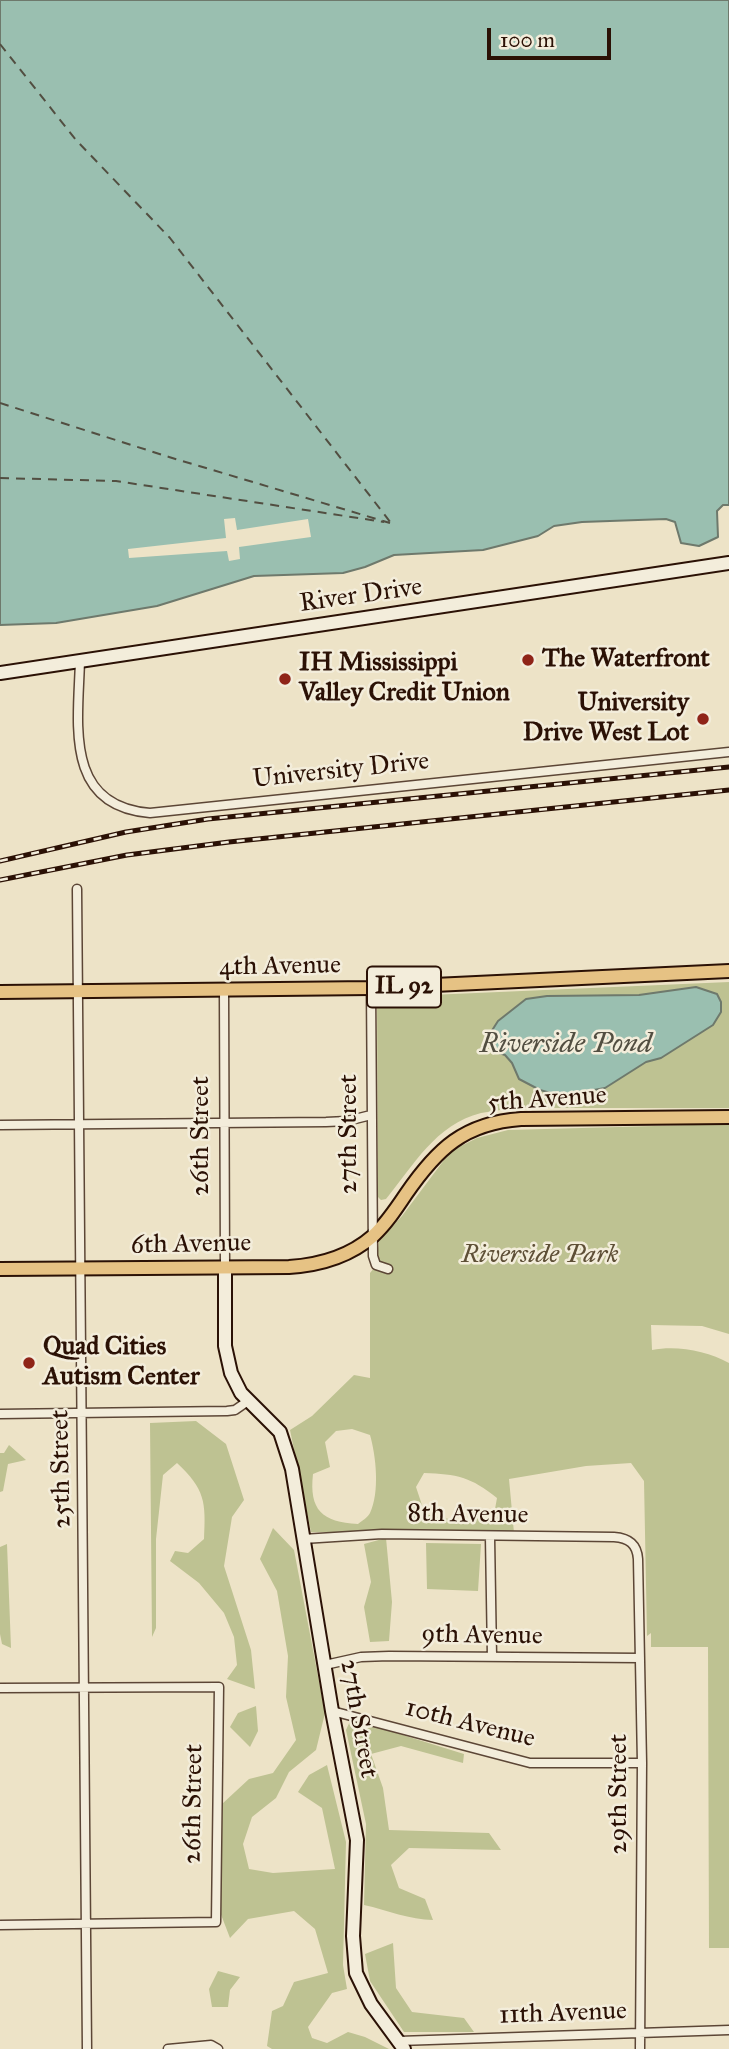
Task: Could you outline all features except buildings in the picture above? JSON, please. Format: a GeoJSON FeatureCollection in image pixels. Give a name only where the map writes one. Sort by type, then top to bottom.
{"type":"FeatureCollection","features":[{"type":"Feature","properties":{"kind":"main road","name":"4th Avenue"},"geometry":{"type":"LineString","coordinates":[[0,992],[371,988],[729,971]]}},
{"type":"Feature","properties":{"kind":"main road","name":"5th Avenue"},"geometry":{"type":"LineString","coordinates":[[374,1235],[438,1153],[462,1135],[482,1125],[521,1119],[729,1117]]}},
{"type":"Feature","properties":{"kind":"main road","name":"6th Avenue"},"geometry":{"type":"LineString","coordinates":[[0,1269],[289,1267],[319,1264],[349,1252],[374,1235]]}},
{"type":"Feature","properties":{"kind":"street","name":"River Drive"},"geometry":{"type":"LineString","coordinates":[[0,673],[729,563]]}},
{"type":"Feature","properties":{"kind":"street","name":"University Drive"},"geometry":{"type":"LineString","coordinates":[[80,661],[79,739],[84,769],[90,783],[105,798],[123,808],[138,812],[159,812],[729,752]]}},
{"type":"Feature","properties":{"kind":"street","name":"25th Street"},"geometry":{"type":"LineString","coordinates":[[77,889],[87,2049]]}},
{"type":"Feature","properties":{"kind":"street","name":"27th Street"},"geometry":{"type":"LineString","coordinates":[[371,988],[374,1261],[376,1265],[388,1269]]}},
{"type":"Feature","properties":{"kind":"street","name":"26th Street"},"geometry":{"type":"LineString","coordinates":[[224,990],[226,1354],[234,1380],[248,1401]]}},
{"type":"Feature","properties":{"kind":"street"},"geometry":{"type":"LineString","coordinates":[[0,1125],[347,1121],[371,1115]]}},
{"type":"Feature","properties":{"kind":"street","name":"27th Street"},"geometry":{"type":"LineString","coordinates":[[248,1401],[272,1423],[285,1442],[292,1469],[332,1711],[357,1840],[353,1936],[356,1973],[371,2004],[401,2045]]}},
{"type":"Feature","properties":{"kind":"street"},"geometry":{"type":"LineString","coordinates":[[0,1414],[227,1411],[235,1410],[248,1401]]}},
{"type":"Feature","properties":{"kind":"street","name":"8th Avenue"},"geometry":{"type":"LineString","coordinates":[[303,1539],[382,1534],[614,1536],[631,1542]]}},
{"type":"Feature","properties":{"kind":"street"},"geometry":{"type":"LineString","coordinates":[[490,1537],[492,1657]]}},
{"type":"Feature","properties":{"kind":"street","name":"29th Street"},"geometry":{"type":"LineString","coordinates":[[631,1542],[637,1551],[638,1559],[642,1763],[640,2049]]}},
{"type":"Feature","properties":{"kind":"street","name":"9th Avenue"},"geometry":{"type":"LineString","coordinates":[[325,1665],[361,1657],[389,1656],[640,1658]]}},
{"type":"Feature","properties":{"kind":"street","name":"26th Street"},"geometry":{"type":"LineString","coordinates":[[85,1688],[219,1687],[216,1922],[86,1924]]}},
{"type":"Feature","properties":{"kind":"street"},"geometry":{"type":"LineString","coordinates":[[0,1688],[85,1688]]}},
{"type":"Feature","properties":{"kind":"street","name":"10th Avenue"},"geometry":{"type":"LineString","coordinates":[[332,1711],[530,1763],[642,1763]]}},
{"type":"Feature","properties":{"kind":"street"},"geometry":{"type":"LineString","coordinates":[[0,1925],[86,1924]]}},
{"type":"Feature","properties":{"kind":"street","name":"11th Avenue"},"geometry":{"type":"LineString","coordinates":[[401,2045],[729,2030]]}},
{"type":"Feature","properties":{"kind":"street"},"geometry":{"type":"LineString","coordinates":[[168,2049],[211,2045],[218,2049]]}},
{"type":"Feature","properties":{"kind":"green space"},"geometry":{"type":"Polygon","coordinates":[[[729,982],[729,1108],[513,1108],[481,1113],[465,1118],[438,1136],[386,1199],[381,1200],[378,1197],[377,1003],[384,997],[729,982]]]}},
{"type":"Feature","properties":{"kind":"green space","name":"Riverside Park"},"geometry":{"type":"Polygon","coordinates":[[[729,1124],[729,1334],[702,1326],[651,1325],[652,1350],[692,1350],[729,1363],[729,1948],[709,1948],[708,1647],[651,1647],[651,1633],[647,1636],[644,1481],[631,1463],[586,1466],[509,1479],[514,1533],[311,1532],[290,1430],[312,1416],[354,1375],[370,1378],[370,1273],[379,1262],[379,1241],[453,1150],[477,1138],[508,1130],[729,1124]],[[352,1429],[336,1431],[325,1442],[330,1467],[313,1474],[312,1486],[313,1497],[320,1512],[335,1520],[358,1524],[369,1514],[373,1504],[376,1474],[370,1435],[352,1429]],[[424,1473],[416,1487],[425,1514],[461,1520],[495,1509],[497,1498],[479,1485],[446,1474],[424,1473]]]}},
{"type":"Feature","properties":{"kind":"green space"},"geometry":{"type":"Polygon","coordinates":[[[196,1421],[226,1444],[244,1500],[232,1517],[224,1566],[251,1650],[255,1689],[227,1679],[237,1665],[234,1637],[224,1613],[199,1583],[170,1561],[175,1551],[188,1553],[204,1539],[205,1515],[202,1497],[193,1481],[177,1463],[163,1475],[156,1539],[156,1628],[152,1637],[150,1423],[196,1421]]]}},
{"type":"Feature","properties":{"kind":"green space"},"geometry":{"type":"Polygon","coordinates":[[[9,1445],[26,1460],[8,1464],[3,1491],[0,1492],[0,1453],[4,1453],[9,1445]]]}},
{"type":"Feature","properties":{"kind":"green space"},"geometry":{"type":"Polygon","coordinates":[[[273,1528],[294,1550],[325,1713],[316,1750],[289,1772],[276,1798],[252,1817],[243,1844],[249,1869],[273,1873],[335,1869],[322,1808],[298,1792],[309,1775],[327,1765],[346,1842],[343,1965],[347,1989],[332,1993],[308,2027],[312,2038],[327,2043],[348,2032],[389,2049],[272,2049],[267,2046],[272,2011],[283,2006],[294,1982],[328,1973],[315,1929],[294,1911],[248,1919],[230,1938],[220,1912],[222,1804],[249,1779],[273,1773],[296,1740],[286,1697],[288,1656],[277,1591],[260,1559],[273,1528]]]}},
{"type":"Feature","properties":{"kind":"green space"},"geometry":{"type":"Polygon","coordinates":[[[386,1538],[392,1602],[389,1641],[370,1642],[364,1607],[371,1582],[364,1544],[386,1538]]]}},
{"type":"Feature","properties":{"kind":"green space"},"geometry":{"type":"Polygon","coordinates":[[[426,1543],[481,1544],[478,1591],[427,1589],[426,1543]]]}},
{"type":"Feature","properties":{"kind":"green space"},"geometry":{"type":"Polygon","coordinates":[[[7,1544],[11,1648],[2,1644],[0,1634],[0,1547],[7,1544]]]}},
{"type":"Feature","properties":{"kind":"green space"},"geometry":{"type":"Polygon","coordinates":[[[256,1706],[258,1731],[250,1747],[230,1727],[238,1713],[256,1706]]]}},
{"type":"Feature","properties":{"kind":"green space"},"geometry":{"type":"Polygon","coordinates":[[[351,1719],[464,1754],[463,1763],[401,1746],[371,1754],[383,1788],[389,1830],[489,1833],[501,1850],[409,1848],[391,1865],[399,1888],[425,1899],[433,1920],[407,1917],[364,1905],[366,1824],[346,1730],[351,1719]]]}},
{"type":"Feature","properties":{"kind":"green space"},"geometry":{"type":"Polygon","coordinates":[[[393,1943],[396,1988],[412,2012],[464,2018],[474,2032],[404,2032],[370,1981],[365,1954],[393,1943]]]}},
{"type":"Feature","properties":{"kind":"green space"},"geometry":{"type":"Polygon","coordinates":[[[218,1971],[240,1977],[230,1990],[228,2007],[212,2007],[209,1989],[218,1971]]]}},
{"type":"Feature","properties":{"kind":"water"},"geometry":{"type":"Polygon","coordinates":[[[0,0],[729,0],[729,505],[723,505],[717,511],[718,537],[699,546],[681,543],[675,522],[666,519],[582,522],[554,526],[538,536],[483,550],[394,555],[343,573],[254,576],[157,606],[56,623],[0,625],[0,0]]]}},
{"type":"Feature","properties":{"kind":"water","name":"Riverside Pond"},"geometry":{"type":"Polygon","coordinates":[[[696,987],[717,994],[721,1002],[721,1012],[713,1025],[661,1058],[646,1062],[605,1088],[561,1096],[540,1090],[519,1079],[512,1063],[505,1055],[496,1052],[491,1041],[491,1032],[498,1021],[526,999],[547,996],[639,995],[696,987]]]}},
{"type":"Feature","properties":{"kind":"pier"},"geometry":{"type":"Polygon","coordinates":[[[235,518],[237,530],[308,519],[311,537],[239,547],[240,559],[229,561],[227,551],[129,558],[128,549],[226,538],[224,519],[235,518]]]}},
{"type":"Feature","properties":{"kind":"ferry route"},"geometry":{"type":"LineString","coordinates":[[0,44],[76,140],[170,238],[391,523]]}},
{"type":"Feature","properties":{"kind":"ferry route"},"geometry":{"type":"LineString","coordinates":[[0,403],[390,523]]}},
{"type":"Feature","properties":{"kind":"ferry route"},"geometry":{"type":"LineString","coordinates":[[0,478],[116,481],[384,522]]}},
{"type":"Feature","properties":{"kind":"railway"},"geometry":{"type":"LineString","coordinates":[[0,861],[126,832],[208,819],[729,767]]}},
{"type":"Feature","properties":{"kind":"railway"},"geometry":{"type":"LineString","coordinates":[[0,880],[127,855],[229,842],[729,790]]}},
{"type":"Feature","properties":{"kind":"place","name":"The Waterfront"},"geometry":{"type":"Point","coordinates":[528,660]}},
{"type":"Feature","properties":{"kind":"place","name":"IH Mississippi Valley Credit Union"},"geometry":{"type":"Point","coordinates":[285,679]}},
{"type":"Feature","properties":{"kind":"place","name":"University Drive West Lot"},"geometry":{"type":"Point","coordinates":[703,719]}},
{"type":"Feature","properties":{"kind":"place","name":"Quad Cities Autism Center"},"geometry":{"type":"Point","coordinates":[29,1363]}}]}
